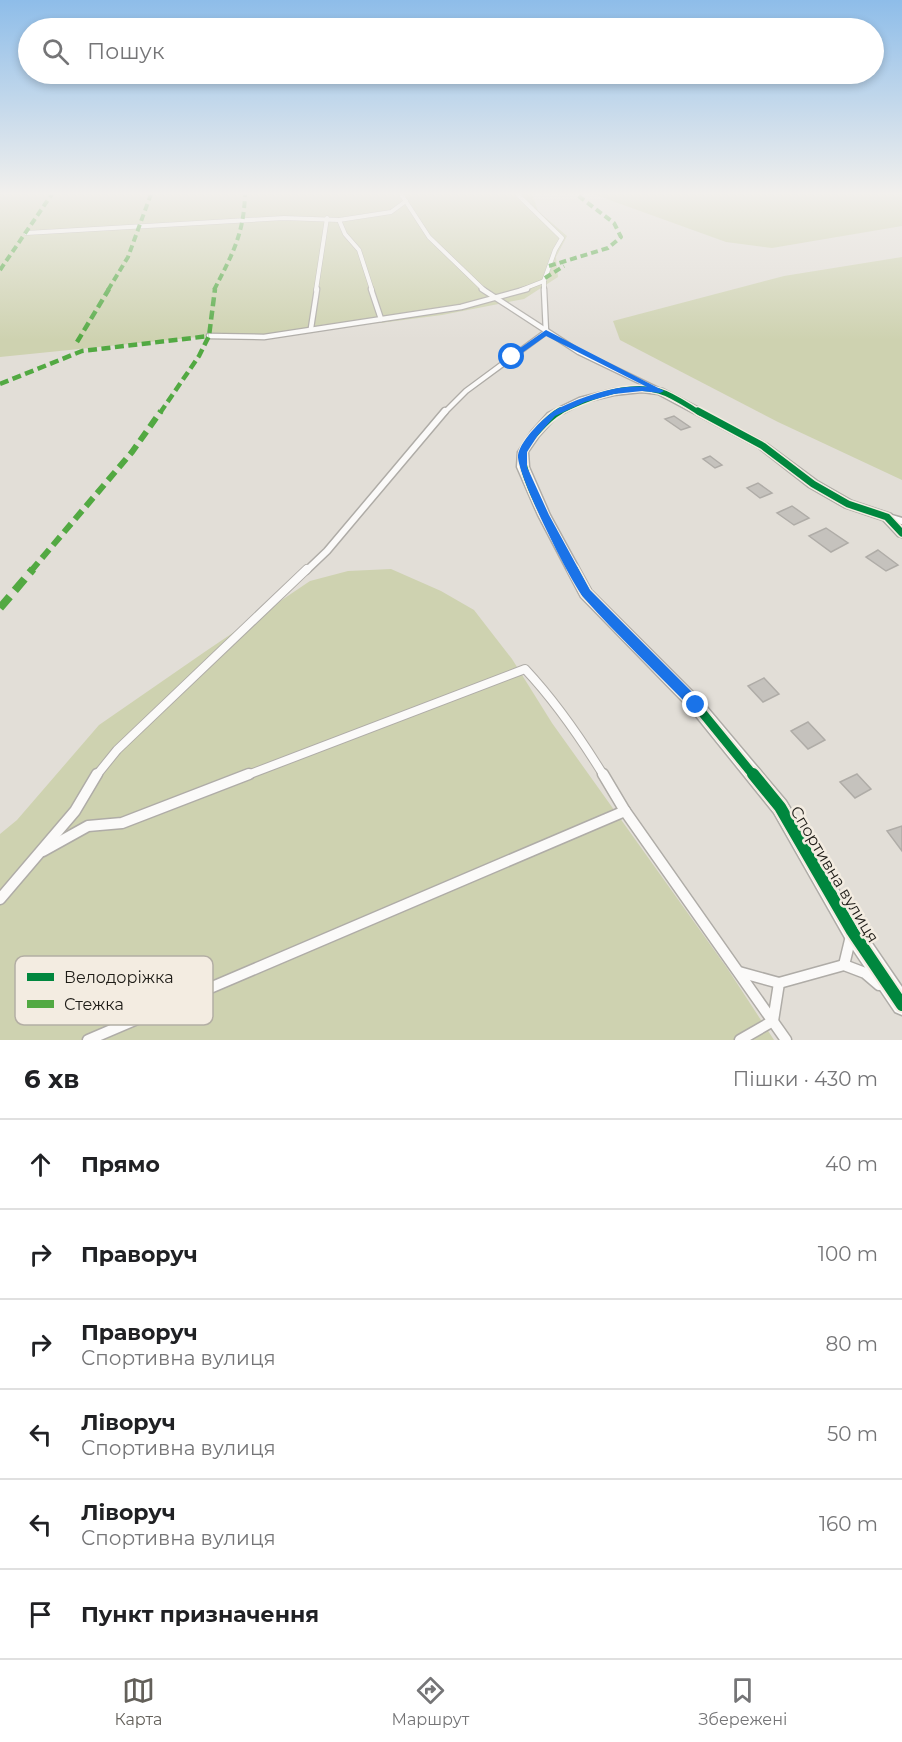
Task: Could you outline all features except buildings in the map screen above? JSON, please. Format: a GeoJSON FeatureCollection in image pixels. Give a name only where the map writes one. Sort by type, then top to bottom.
{"type":"FeatureCollection","features":[{"type":"Feature","properties":{"kind":"street","name":"Спортивна вулиця"},"geometry":{"type":"LineString","coordinates":[[901,1004],[852,931],[780,807],[696,705],[586,593],[544,515],[523,467],[523,452],[534,434],[552,415],[582,400],[614,392],[642,389],[660,391],[764,446],[813,484],[848,504],[887,517],[902,533]]}},
{"type":"Feature","properties":{"kind":"lane"},"geometry":{"type":"LineString","coordinates":[[311,328],[318,292],[322,243]]}},
{"type":"Feature","properties":{"kind":"lane"},"geometry":{"type":"LineString","coordinates":[[352,243],[359,250],[381,320]]}},
{"type":"Feature","properties":{"kind":"lane"},"geometry":{"type":"LineString","coordinates":[[434,243],[469,278],[546,333],[660,391]]}},
{"type":"Feature","properties":{"kind":"lane"},"geometry":{"type":"LineString","coordinates":[[546,333],[544,281],[559,243]]}},
{"type":"Feature","properties":{"kind":"lane"},"geometry":{"type":"LineString","coordinates":[[208,336],[264,337],[311,328],[461,307],[544,281]]}},
{"type":"Feature","properties":{"kind":"lane"},"geometry":{"type":"LineString","coordinates":[[0,899],[75,811],[91,782],[117,750],[327,551],[444,412],[466,391],[546,333]]}},
{"type":"Feature","properties":{"kind":"lane"},"geometry":{"type":"LineString","coordinates":[[887,517],[902,521]]}},
{"type":"Feature","properties":{"kind":"lane"},"geometry":{"type":"LineString","coordinates":[[43,851],[88,826],[122,823],[525,669],[553,699],[577,731],[625,811],[786,1040]]}},
{"type":"Feature","properties":{"kind":"lane"},"geometry":{"type":"LineString","coordinates":[[213,987],[625,811]]}},
{"type":"Feature","properties":{"kind":"lane"},"geometry":{"type":"LineString","coordinates":[[844,965],[852,931]]}},
{"type":"Feature","properties":{"kind":"lane"},"geometry":{"type":"LineString","coordinates":[[739,972],[779,983],[844,965],[865,974],[901,1004]]}},
{"type":"Feature","properties":{"kind":"lane"},"geometry":{"type":"LineString","coordinates":[[773,1021],[779,983]]}},
{"type":"Feature","properties":{"kind":"lane"},"geometry":{"type":"LineString","coordinates":[[740,1040],[773,1021]]}},
{"type":"Feature","properties":{"kind":"lane"},"geometry":{"type":"LineString","coordinates":[[88,1040],[123,1025]]}},
{"type":"Feature","properties":{"kind":"green space"},"geometry":{"type":"Polygon","coordinates":[[[0,243],[564,243],[556,257],[558,277],[524,299],[442,315],[380,323],[327,324],[272,334],[228,334],[0,357],[0,243]]]}},
{"type":"Feature","properties":{"kind":"green space"},"geometry":{"type":"Polygon","coordinates":[[[730,243],[804,243],[772,248],[730,243]]]}},
{"type":"Feature","properties":{"kind":"green space"},"geometry":{"type":"Polygon","coordinates":[[[902,257],[902,480],[778,422],[620,340],[613,321],[784,276],[902,257]]]}},
{"type":"Feature","properties":{"kind":"green space"},"geometry":{"type":"Polygon","coordinates":[[[391,569],[441,591],[474,610],[512,659],[552,723],[727,968],[774,1040],[0,1040],[0,834],[17,820],[99,725],[310,581],[348,571],[391,569]]]}},
{"type":"Feature","properties":{"kind":"marked path"},"geometry":{"type":"LineString","coordinates":[[0,270],[19,243]]}},
{"type":"Feature","properties":{"kind":"marked path"},"geometry":{"type":"LineString","coordinates":[[77,342],[128,257],[133,243]]}},
{"type":"Feature","properties":{"kind":"marked path"},"geometry":{"type":"LineString","coordinates":[[0,608],[132,452],[199,356],[209,336],[214,290],[237,243]]}},
{"type":"Feature","properties":{"kind":"marked path"},"geometry":{"type":"LineString","coordinates":[[549,266],[599,252],[617,243]]}},
{"type":"Feature","properties":{"kind":"marked path"},"geometry":{"type":"LineString","coordinates":[[545,278],[564,266]]}},
{"type":"Feature","properties":{"kind":"marked path"},"geometry":{"type":"LineString","coordinates":[[0,384],[82,351],[209,336]]}},
{"type":"Feature","properties":{"kind":"cycle path"},"geometry":{"type":"LineString","coordinates":[[902,533],[887,517],[848,504],[813,484],[763,446],[660,391],[642,389],[614,392],[582,400],[552,415],[523,452],[523,467],[544,515],[586,593],[696,705],[780,807],[852,931],[902,1005]]}},
{"type":"Feature","properties":{"kind":"route"},"geometry":{"type":"LineString","coordinates":[[512,357],[546,333],[579,352],[660,391],[642,389],[614,392],[582,400],[566,407],[552,415],[534,434],[523,452],[523,467],[544,515],[586,593],[696,705]]}}]}
